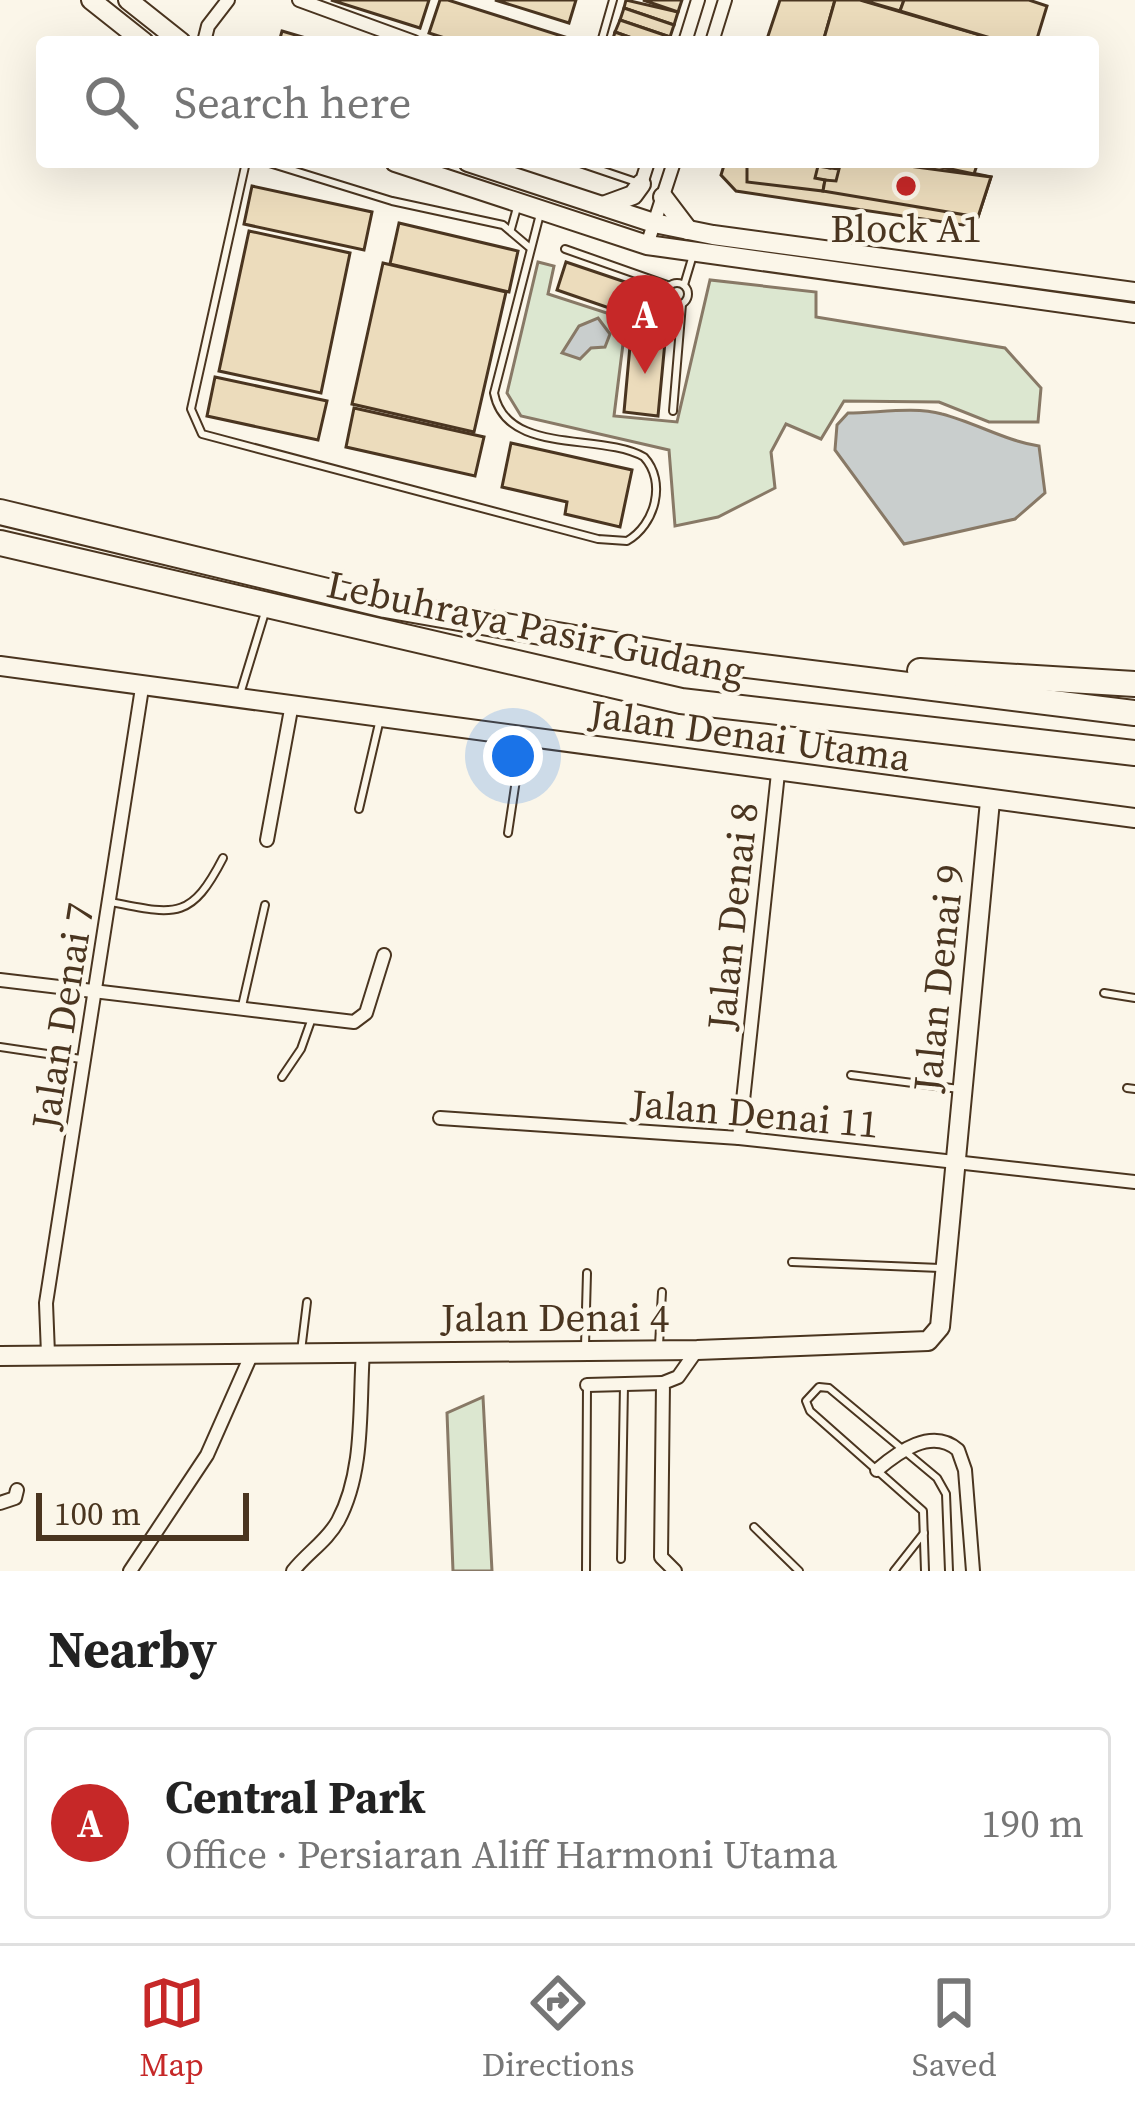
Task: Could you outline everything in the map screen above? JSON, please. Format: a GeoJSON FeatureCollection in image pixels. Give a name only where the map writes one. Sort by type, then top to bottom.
{"type":"FeatureCollection","features":[{"type":"Feature","properties":{"kind":"highway","name":"Lebuhraya Pasir Gudang"},"geometry":{"type":"LineString","coordinates":[[0,512],[364,600],[690,658],[1135,712]]}},
{"type":"Feature","properties":{"kind":"highway","name":"Lebuhraya Pasir Gudang"},"geometry":{"type":"LineString","coordinates":[[0,543],[681,701],[1135,753]]}},
{"type":"Feature","properties":{"kind":"highway"},"geometry":{"type":"LineString","coordinates":[[690,658],[1135,684]]}},
{"type":"Feature","properties":{"kind":"street"},"geometry":{"type":"LineString","coordinates":[[92,0],[137,36]]}},
{"type":"Feature","properties":{"kind":"street"},"geometry":{"type":"LineString","coordinates":[[128,0],[173,36]]}},
{"type":"Feature","properties":{"kind":"street"},"geometry":{"type":"LineString","coordinates":[[186,36],[208,26],[228,0]]}},
{"type":"Feature","properties":{"kind":"street"},"geometry":{"type":"LineString","coordinates":[[299,0],[398,36]]}},
{"type":"Feature","properties":{"kind":"street"},"geometry":{"type":"LineString","coordinates":[[687,36],[698,0]]}},
{"type":"Feature","properties":{"kind":"street"},"geometry":{"type":"LineString","coordinates":[[714,36],[725,0]]}},
{"type":"Feature","properties":{"kind":"street"},"geometry":{"type":"LineString","coordinates":[[206,36],[208,26]]}},
{"type":"Feature","properties":{"kind":"street"},"geometry":{"type":"LineString","coordinates":[[413,168],[647,245],[1135,313]]}},
{"type":"Feature","properties":{"kind":"street"},"geometry":{"type":"LineString","coordinates":[[603,206],[633,195],[646,168]]}},
{"type":"Feature","properties":{"kind":"street"},"geometry":{"type":"LineString","coordinates":[[647,245],[672,168]]}},
{"type":"Feature","properties":{"kind":"street"},"geometry":{"type":"LineString","coordinates":[[518,170],[603,206],[688,230],[1135,292]]}},
{"type":"Feature","properties":{"kind":"street"},"geometry":{"type":"LineString","coordinates":[[663,197],[688,230]]}},
{"type":"Feature","properties":{"kind":"street","name":"Jalan Denai Utama"},"geometry":{"type":"LineString","coordinates":[[0,666],[1135,818]]}},
{"type":"Feature","properties":{"kind":"street","name":"Jalan Denai 7"},"geometry":{"type":"LineString","coordinates":[[48,1354],[46,1303],[142,688]]}},
{"type":"Feature","properties":{"kind":"street"},"geometry":{"type":"LineString","coordinates":[[267,841],[292,704]]}},
{"type":"Feature","properties":{"kind":"street","name":"Jalan Denai 8"},"geometry":{"type":"LineString","coordinates":[[739,1138],[778,772]]}},
{"type":"Feature","properties":{"kind":"street","name":"Jalan Denai 9"},"geometry":{"type":"LineString","coordinates":[[952,1163],[990,801]]}},
{"type":"Feature","properties":{"kind":"street"},"geometry":{"type":"LineString","coordinates":[[0,980],[312,1018],[362,1018],[384,955]]}},
{"type":"Feature","properties":{"kind":"street","name":"Jalan Denai 11"},"geometry":{"type":"LineString","coordinates":[[440,1118],[739,1138],[1135,1182]]}},
{"type":"Feature","properties":{"kind":"street","name":"Jalan Denai 4"},"geometry":{"type":"LineString","coordinates":[[0,1356],[697,1350],[928,1341],[940,1327],[952,1163]]}},
{"type":"Feature","properties":{"kind":"street"},"geometry":{"type":"LineString","coordinates":[[587,1385],[663,1383],[678,1377],[697,1350]]}},
{"type":"Feature","properties":{"kind":"street"},"geometry":{"type":"LineString","coordinates":[[130,1571],[207,1455],[253,1351]]}},
{"type":"Feature","properties":{"kind":"street"},"geometry":{"type":"LineString","coordinates":[[293,1571],[337,1524],[344,1506],[355,1468],[363,1351]]}},
{"type":"Feature","properties":{"kind":"street"},"geometry":{"type":"LineString","coordinates":[[663,1383],[661,1557],[673,1570]]}},
{"type":"Feature","properties":{"kind":"street"},"geometry":{"type":"LineString","coordinates":[[877,1470],[902,1449],[935,1440],[958,1450],[965,1470],[973,1571]]}},
{"type":"Feature","properties":{"kind":"street"},"geometry":{"type":"LineString","coordinates":[[0,1503],[15,1498],[17,1490]]}},
{"type":"Feature","properties":{"kind":"lane"},"geometry":{"type":"LineString","coordinates":[[603,36],[614,0]]}},
{"type":"Feature","properties":{"kind":"lane"},"geometry":{"type":"LineString","coordinates":[[245,168],[191,410],[202,434],[575,533],[627,541],[647,525],[653,509],[656,477],[644,457],[517,429],[496,407],[494,393],[541,211]]}},
{"type":"Feature","properties":{"kind":"lane"},"geometry":{"type":"LineString","coordinates":[[284,168],[511,229],[529,247]]}},
{"type":"Feature","properties":{"kind":"lane"},"geometry":{"type":"LineString","coordinates":[[594,168],[641,184]]}},
{"type":"Feature","properties":{"kind":"lane"},"geometry":{"type":"LineString","coordinates":[[511,229],[518,203]]}},
{"type":"Feature","properties":{"kind":"lane"},"geometry":{"type":"LineString","coordinates":[[565,249],[670,286],[684,285]]}},
{"type":"Feature","properties":{"kind":"lane"},"geometry":{"type":"LineString","coordinates":[[673,411],[682,304],[688,294],[684,285],[693,254]]}},
{"type":"Feature","properties":{"kind":"lane"},"geometry":{"type":"LineString","coordinates":[[670,286],[667,299],[682,304]]}},
{"type":"Feature","properties":{"kind":"lane"},"geometry":{"type":"LineString","coordinates":[[239,698],[266,608]]}},
{"type":"Feature","properties":{"kind":"lane"},"geometry":{"type":"LineString","coordinates":[[359,809],[380,716]]}},
{"type":"Feature","properties":{"kind":"lane"},"geometry":{"type":"LineString","coordinates":[[508,833],[522,737]]}},
{"type":"Feature","properties":{"kind":"lane"},"geometry":{"type":"LineString","coordinates":[[111,902],[145,909],[190,905],[200,901],[223,858]]}},
{"type":"Feature","properties":{"kind":"lane"},"geometry":{"type":"LineString","coordinates":[[242,1009],[265,905]]}},
{"type":"Feature","properties":{"kind":"lane"},"geometry":{"type":"LineString","coordinates":[[1104,994],[1135,998]]}},
{"type":"Feature","properties":{"kind":"lane"},"geometry":{"type":"LineString","coordinates":[[282,1078],[301,1049],[312,1018]]}},
{"type":"Feature","properties":{"kind":"lane"},"geometry":{"type":"LineString","coordinates":[[0,1047],[85,1060]]}},
{"type":"Feature","properties":{"kind":"lane"},"geometry":{"type":"LineString","coordinates":[[851,1075],[959,1089]]}},
{"type":"Feature","properties":{"kind":"lane"},"geometry":{"type":"LineString","coordinates":[[791,1262],[944,1268]]}},
{"type":"Feature","properties":{"kind":"lane"},"geometry":{"type":"LineString","coordinates":[[584,1349],[587,1273]]}},
{"type":"Feature","properties":{"kind":"lane"},"geometry":{"type":"LineString","coordinates":[[658,1349],[662,1292]]}},
{"type":"Feature","properties":{"kind":"lane"},"geometry":{"type":"LineString","coordinates":[[301,1351],[307,1302]]}},
{"type":"Feature","properties":{"kind":"lane"},"geometry":{"type":"LineString","coordinates":[[621,1559],[624,1382]]}},
{"type":"Feature","properties":{"kind":"lane"},"geometry":{"type":"LineString","coordinates":[[586,1571],[587,1385]]}},
{"type":"Feature","properties":{"kind":"lane"},"geometry":{"type":"LineString","coordinates":[[925,1571],[923,1511],[810,1411],[806,1401],[814,1389],[829,1388],[937,1478],[946,1494],[950,1571]]}},
{"type":"Feature","properties":{"kind":"lane"},"geometry":{"type":"LineString","coordinates":[[754,1527],[799,1571]]}},
{"type":"Feature","properties":{"kind":"lane"},"geometry":{"type":"LineString","coordinates":[[894,1571],[926,1530]]}},
{"type":"Feature","properties":{"kind":"green space"},"geometry":{"type":"Polygon","coordinates":[[[538,262],[554,266],[548,294],[610,314],[624,336],[614,416],[677,422],[710,280],[816,292],[816,317],[1005,348],[1041,388],[1038,422],[989,422],[939,402],[844,401],[821,439],[786,424],[771,452],[775,488],[718,517],[675,526],[669,450],[521,416],[507,393],[538,262]]]}},
{"type":"Feature","properties":{"kind":"green space"},"geometry":{"type":"Polygon","coordinates":[[[483,1397],[492,1571],[453,1571],[447,1413],[483,1397]]]}},
{"type":"Feature","properties":{"kind":"shaded area"},"geometry":{"type":"Polygon","coordinates":[[[598,318],[610,334],[605,347],[591,348],[580,359],[562,353],[579,326],[598,318]]]}},
{"type":"Feature","properties":{"kind":"shaded area"},"geometry":{"type":"Polygon","coordinates":[[[931,412],[1039,446],[1045,493],[1015,519],[904,544],[835,450],[837,425],[848,413],[931,412]]]}},
{"type":"Feature","properties":{"kind":"building"},"geometry":{"type":"Polygon","coordinates":[[[331,0],[429,0],[420,28],[331,0]]]}},
{"type":"Feature","properties":{"kind":"building"},"geometry":{"type":"Polygon","coordinates":[[[440,0],[448,0],[562,36],[438,36],[429,33],[440,0]]]}},
{"type":"Feature","properties":{"kind":"building"},"geometry":{"type":"Polygon","coordinates":[[[495,0],[576,0],[569,23],[495,0]]]}},
{"type":"Feature","properties":{"kind":"building"},"geometry":{"type":"Polygon","coordinates":[[[626,0],[678,12],[674,25],[624,8],[626,0]]]}},
{"type":"Feature","properties":{"kind":"building"},"geometry":{"type":"Polygon","coordinates":[[[643,0],[682,0],[678,12],[643,0]]]}},
{"type":"Feature","properties":{"kind":"building"},"geometry":{"type":"Polygon","coordinates":[[[780,0],[835,0],[825,36],[768,36],[780,0]]]}},
{"type":"Feature","properties":{"kind":"building"},"geometry":{"type":"Polygon","coordinates":[[[835,0],[860,0],[983,36],[825,36],[835,0]]]}},
{"type":"Feature","properties":{"kind":"building"},"geometry":{"type":"Polygon","coordinates":[[[862,0],[904,0],[900,11],[862,0]]]}},
{"type":"Feature","properties":{"kind":"building"},"geometry":{"type":"Polygon","coordinates":[[[904,0],[1029,0],[1047,6],[1038,36],[984,36],[900,11],[904,0]]]}},
{"type":"Feature","properties":{"kind":"building"},"geometry":{"type":"Polygon","coordinates":[[[624,8],[674,25],[667,36],[620,20],[624,8]]]}},
{"type":"Feature","properties":{"kind":"building"},"geometry":{"type":"Polygon","coordinates":[[[620,20],[667,36],[626,36],[615,32],[620,20]]]}},
{"type":"Feature","properties":{"kind":"building"},"geometry":{"type":"Polygon","coordinates":[[[723,168],[947,168],[991,177],[978,217],[963,225],[736,191],[721,175],[723,168]]]}},
{"type":"Feature","properties":{"kind":"building"},"geometry":{"type":"Polygon","coordinates":[[[747,168],[818,168],[815,178],[825,180],[823,191],[747,182],[747,168]]]}},
{"type":"Feature","properties":{"kind":"building","name":"Block A1"},"geometry":{"type":"Polygon","coordinates":[[[830,168],[924,168],[991,177],[978,217],[823,191],[825,180],[836,181],[839,169],[830,168]]]}},
{"type":"Feature","properties":{"kind":"building"},"geometry":{"type":"Polygon","coordinates":[[[252,186],[372,212],[364,250],[244,224],[252,186]]]}},
{"type":"Feature","properties":{"kind":"building"},"geometry":{"type":"Polygon","coordinates":[[[399,223],[518,251],[509,292],[390,264],[399,223]]]}},
{"type":"Feature","properties":{"kind":"building"},"geometry":{"type":"Polygon","coordinates":[[[249,231],[350,253],[321,393],[219,371],[249,231]]]}},
{"type":"Feature","properties":{"kind":"building"},"geometry":{"type":"Polygon","coordinates":[[[566,262],[646,289],[666,331],[658,416],[624,412],[631,335],[618,311],[557,290],[566,262]]]}},
{"type":"Feature","properties":{"kind":"building"},"geometry":{"type":"Polygon","coordinates":[[[383,263],[506,292],[474,432],[352,404],[383,263]]]}},
{"type":"Feature","properties":{"kind":"building"},"geometry":{"type":"Polygon","coordinates":[[[215,377],[327,401],[318,440],[207,416],[215,377]]]}},
{"type":"Feature","properties":{"kind":"building"},"geometry":{"type":"Polygon","coordinates":[[[354,408],[484,437],[475,476],[346,447],[354,408]]]}},
{"type":"Feature","properties":{"kind":"building"},"geometry":{"type":"Polygon","coordinates":[[[511,443],[632,470],[620,527],[565,514],[567,502],[502,487],[511,443]]]}},
{"type":"Feature","properties":{"kind":"place","name":"Block A1"},"geometry":{"type":"Point","coordinates":[906,186]}},
{"type":"Feature","properties":{"kind":"place","name":"Central Park"},"geometry":{"type":"Point","coordinates":[645,374]}}]}
